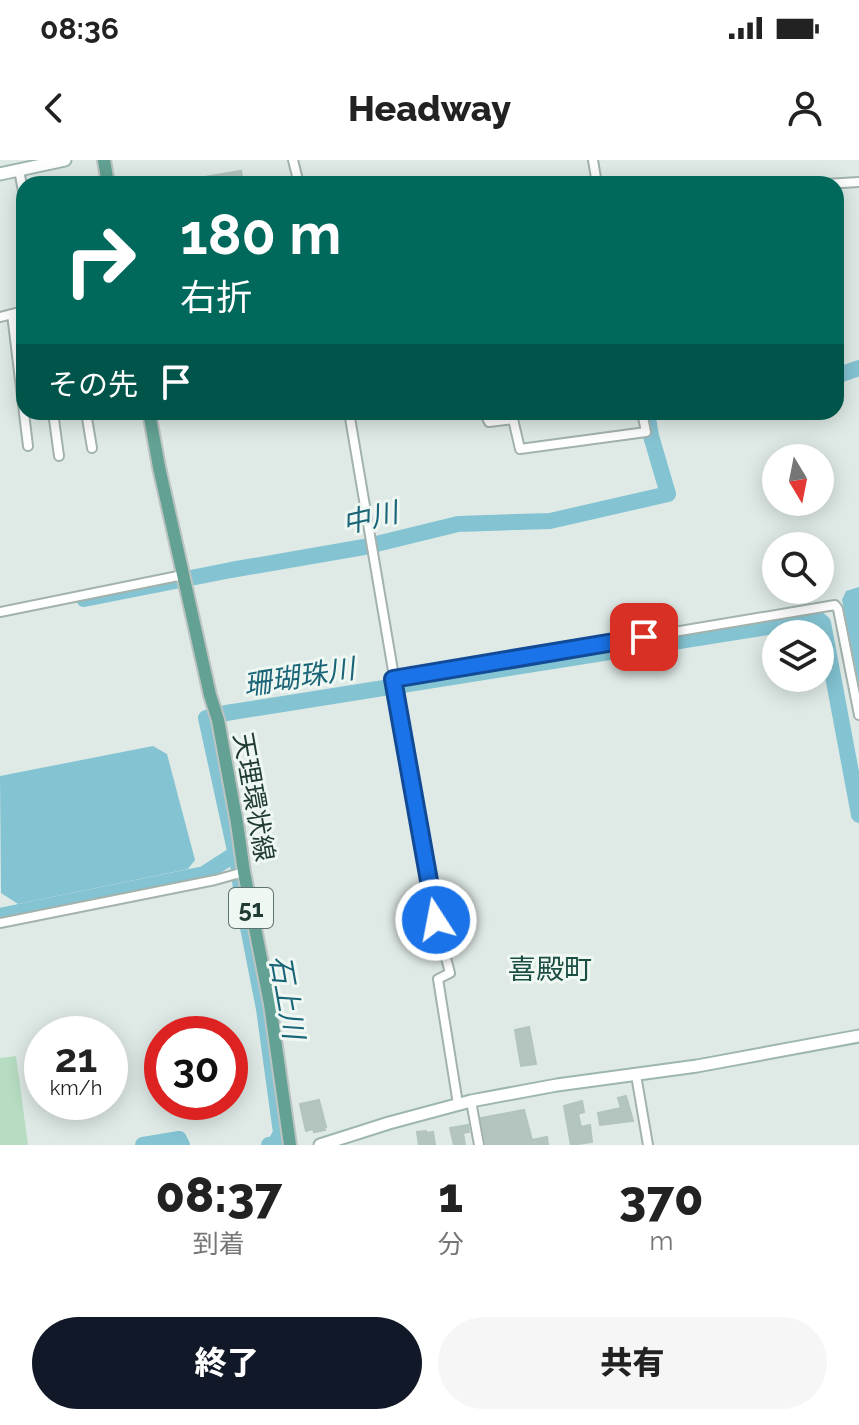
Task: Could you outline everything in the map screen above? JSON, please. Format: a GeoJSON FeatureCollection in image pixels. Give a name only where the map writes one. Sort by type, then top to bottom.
{"type":"FeatureCollection","features":[{"type":"Feature","properties":{"kind":"main road","name":"天理環状線"},"geometry":{"type":"LineString","coordinates":[[151,420],[184,580],[217,715],[270,1004],[290,1145]]}},
{"type":"Feature","properties":{"kind":"street"},"geometry":{"type":"LineString","coordinates":[[0,174],[65,160]]}},
{"type":"Feature","properties":{"kind":"street"},"geometry":{"type":"LineString","coordinates":[[0,317],[16,313]]}},
{"type":"Feature","properties":{"kind":"street"},"geometry":{"type":"LineString","coordinates":[[12,314],[16,347]]}},
{"type":"Feature","properties":{"kind":"street"},"geometry":{"type":"LineString","coordinates":[[25,420],[28,446]]}},
{"type":"Feature","properties":{"kind":"street"},"geometry":{"type":"LineString","coordinates":[[54,420],[59,456]]}},
{"type":"Feature","properties":{"kind":"street"},"geometry":{"type":"LineString","coordinates":[[87,420],[92,448]]}},
{"type":"Feature","properties":{"kind":"street"},"geometry":{"type":"LineString","coordinates":[[350,420],[434,906],[450,973],[438,979],[458,1104]]}},
{"type":"Feature","properties":{"kind":"street"},"geometry":{"type":"LineString","coordinates":[[513,420],[520,449],[646,432],[644,420]]}},
{"type":"Feature","properties":{"kind":"street"},"geometry":{"type":"LineString","coordinates":[[0,612],[184,580]]}},
{"type":"Feature","properties":{"kind":"street"},"geometry":{"type":"LineString","coordinates":[[394,680],[835,605],[859,715]]}},
{"type":"Feature","properties":{"kind":"street"},"geometry":{"type":"LineString","coordinates":[[0,923],[244,872]]}},
{"type":"Feature","properties":{"kind":"street"},"geometry":{"type":"LineString","coordinates":[[320,1145],[471,1101],[859,1036]]}},
{"type":"Feature","properties":{"kind":"street"},"geometry":{"type":"LineString","coordinates":[[636,1075],[648,1145]]}},
{"type":"Feature","properties":{"kind":"street"},"geometry":{"type":"LineString","coordinates":[[471,1101],[479,1145]]}},
{"type":"Feature","properties":{"kind":"green space"},"geometry":{"type":"Polygon","coordinates":[[[16,1056],[28,1145],[0,1145],[0,1058],[16,1056]]]}},
{"type":"Feature","properties":{"kind":"water"},"geometry":{"type":"Polygon","coordinates":[[[859,587],[859,685],[842,600],[846,591],[859,587]]]}},
{"type":"Feature","properties":{"kind":"water"},"geometry":{"type":"Polygon","coordinates":[[[153,746],[167,754],[195,860],[188,869],[18,904],[1,893],[0,776],[153,746]]]}},
{"type":"Feature","properties":{"kind":"building"},"geometry":{"type":"Polygon","coordinates":[[[241,171],[242,176],[210,176],[241,171]]]}},
{"type":"Feature","properties":{"kind":"building"},"geometry":{"type":"Polygon","coordinates":[[[529,1027],[536,1064],[521,1066],[515,1030],[529,1027]]]}},
{"type":"Feature","properties":{"kind":"building"},"geometry":{"type":"Polygon","coordinates":[[[626,1096],[633,1121],[600,1125],[598,1113],[621,1108],[618,1098],[626,1096]]]}},
{"type":"Feature","properties":{"kind":"building"},"geometry":{"type":"Polygon","coordinates":[[[319,1100],[325,1130],[306,1131],[300,1104],[319,1100]]]}},
{"type":"Feature","properties":{"kind":"building"},"geometry":{"type":"Polygon","coordinates":[[[582,1101],[584,1112],[578,1114],[581,1127],[590,1125],[592,1142],[571,1145],[564,1106],[582,1101]]]}},
{"type":"Feature","properties":{"kind":"building"},"geometry":{"type":"Polygon","coordinates":[[[524,1110],[532,1140],[547,1137],[548,1145],[486,1145],[481,1118],[524,1110]]]}},
{"type":"Feature","properties":{"kind":"building"},"geometry":{"type":"Polygon","coordinates":[[[468,1125],[469,1132],[463,1133],[465,1145],[454,1145],[450,1128],[468,1125]]]}},
{"type":"Feature","properties":{"kind":"building"},"geometry":{"type":"Polygon","coordinates":[[[417,1132],[433,1132],[435,1145],[419,1145],[417,1132]]]}},
{"type":"Feature","properties":{"kind":"waterway","name":"中川"},"geometry":{"type":"LineString","coordinates":[[844,373],[859,368]]}},
{"type":"Feature","properties":{"kind":"waterway","name":"中川"},"geometry":{"type":"LineString","coordinates":[[84,599],[364,547],[458,524],[550,521],[668,494],[648,420]]}},
{"type":"Feature","properties":{"kind":"waterway","name":"珊瑚珠川"},"geometry":{"type":"LineString","coordinates":[[269,1145],[275,1144],[281,1133],[264,1009],[238,864],[206,718],[818,619],[823,623],[859,815]]}},
{"type":"Feature","properties":{"kind":"waterway","name":"珊瑚珠川"},"geometry":{"type":"LineString","coordinates":[[0,916],[204,874],[235,854]]}},
{"type":"Feature","properties":{"kind":"waterway","name":"石上川"},"geometry":{"type":"LineString","coordinates":[[143,1145],[179,1139],[182,1145]]}},
{"type":"Feature","properties":{"kind":"district","name":"喜殿町"},"geometry":{"type":"Point","coordinates":[550,969]}},
{"type":"Feature","properties":{"kind":"route"},"geometry":{"type":"LineString","coordinates":[[436,920],[393,679],[644,637]]}}]}
